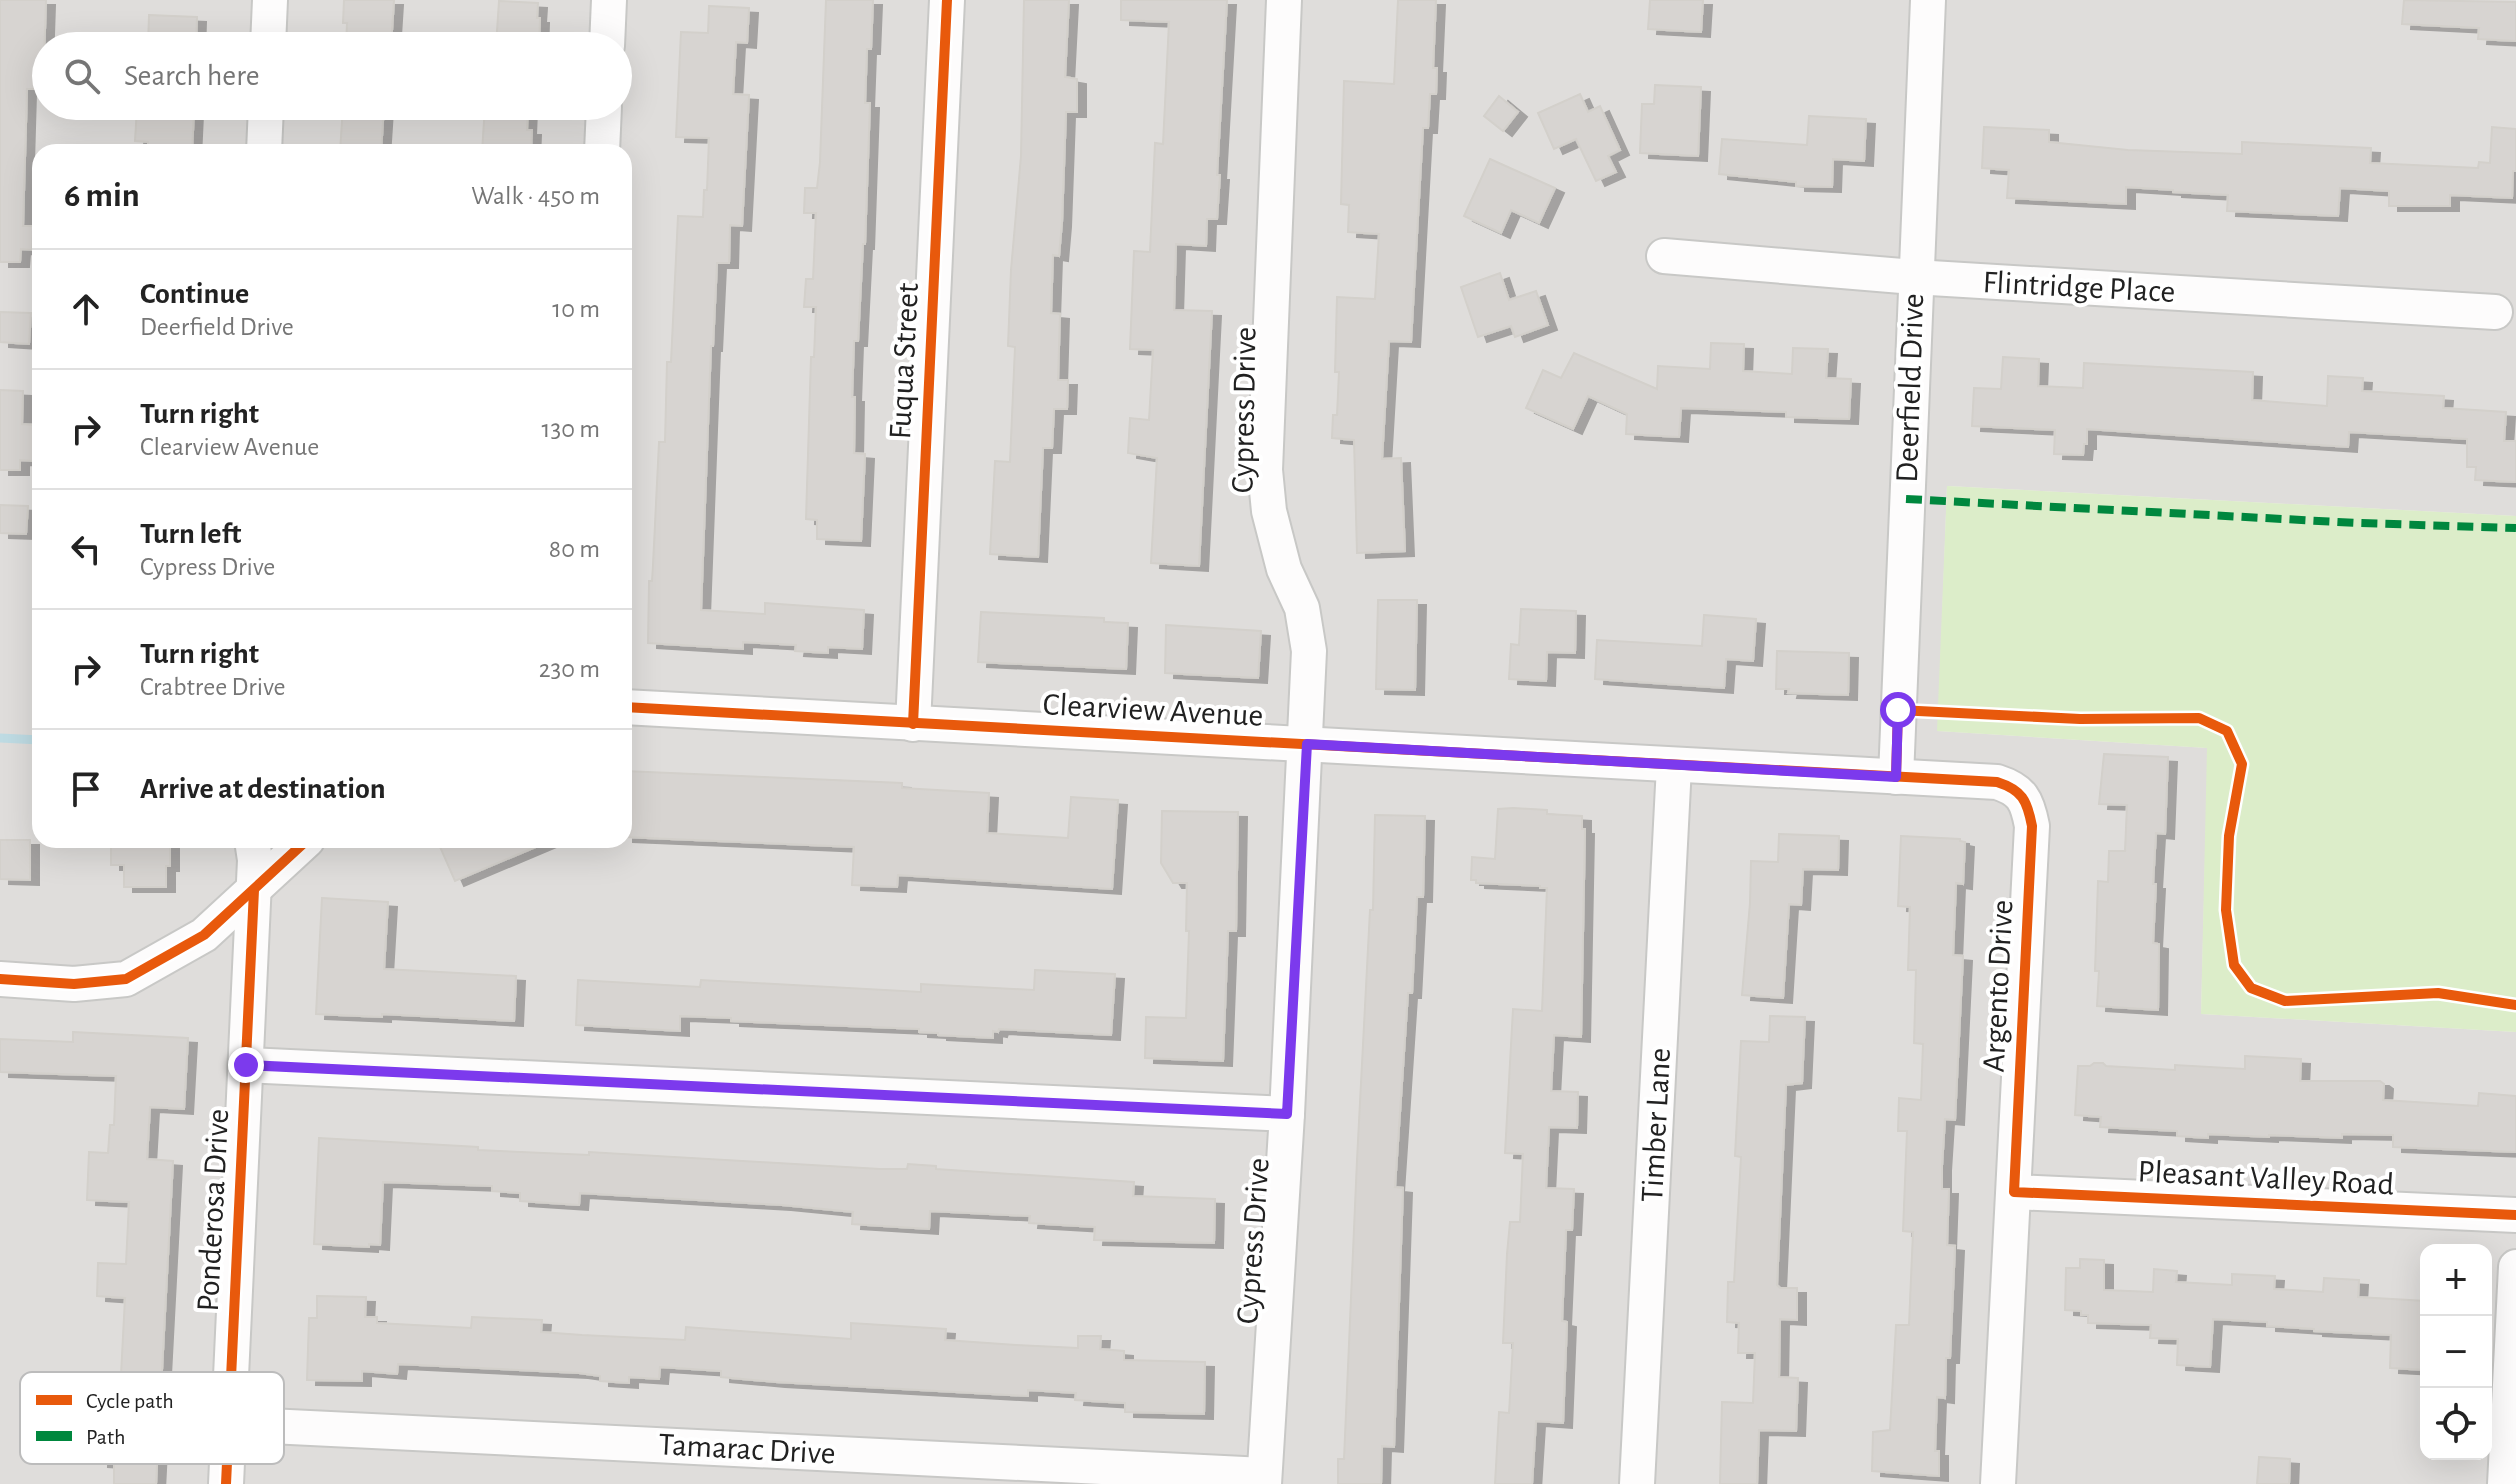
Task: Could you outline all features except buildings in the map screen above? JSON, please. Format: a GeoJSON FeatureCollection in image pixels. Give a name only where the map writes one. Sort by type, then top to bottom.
{"type":"FeatureCollection","features":[{"type":"Feature","properties":{"kind":"street"},"geometry":{"type":"LineString","coordinates":[[269,32],[270,0]]}},
{"type":"Feature","properties":{"kind":"street"},"geometry":{"type":"LineString","coordinates":[[608,32],[609,0]]}},
{"type":"Feature","properties":{"kind":"street","name":"Fuqua Street"},"geometry":{"type":"LineString","coordinates":[[913,724],[947,0]]}},
{"type":"Feature","properties":{"kind":"street","name":"Cypress Drive"},"geometry":{"type":"LineString","coordinates":[[1264,1479],[1287,1114],[1307,744],[1309,651],[1302,608],[1284,569],[1269,511],[1265,470],[1284,0]]}},
{"type":"Feature","properties":{"kind":"street","name":"Deerfield Drive"},"geometry":{"type":"LineString","coordinates":[[1896,777],[1914,277],[1928,0]]}},
{"type":"Feature","properties":{"kind":"street"},"geometry":{"type":"LineString","coordinates":[[264,144],[265,120]]}},
{"type":"Feature","properties":{"kind":"street"},"geometry":{"type":"LineString","coordinates":[[602,144],[603,120]]}},
{"type":"Feature","properties":{"kind":"street","name":"Flintridge Place"},"geometry":{"type":"LineString","coordinates":[[1664,256],[1914,277],[2495,312]]}},
{"type":"Feature","properties":{"kind":"street","name":"Clearview Avenue"},"geometry":{"type":"LineString","coordinates":[[632,707],[1997,782],[2015,787]]}},
{"type":"Feature","properties":{"kind":"street","name":"Timber Lane"},"geometry":{"type":"LineString","coordinates":[[1637,1484],[1674,766]]}},
{"type":"Feature","properties":{"kind":"street","name":"Argento Drive"},"geometry":{"type":"LineString","coordinates":[[1998,1484],[2032,826],[2028,806],[2015,787]]}},
{"type":"Feature","properties":{"kind":"street","name":"Ponderosa Drive"},"geometry":{"type":"LineString","coordinates":[[231,1372],[254,890],[253,848]]}},
{"type":"Feature","properties":{"kind":"street"},"geometry":{"type":"LineString","coordinates":[[0,979],[74,984],[126,979],[204,935],[299,848]]}},
{"type":"Feature","properties":{"kind":"street"},"geometry":{"type":"LineString","coordinates":[[246,1065],[1287,1114]]}},
{"type":"Feature","properties":{"kind":"street","name":"Pleasant Valley Road"},"geometry":{"type":"LineString","coordinates":[[2014,1192],[2516,1215]]}},
{"type":"Feature","properties":{"kind":"street"},"geometry":{"type":"LineString","coordinates":[[2505,1484],[2516,1267]]}},
{"type":"Feature","properties":{"kind":"street","name":"Tamarac Drive"},"geometry":{"type":"LineString","coordinates":[[284,1427],[1264,1479]]}},
{"type":"Feature","properties":{"kind":"street","name":"Ponderosa Drive"},"geometry":{"type":"LineString","coordinates":[[226,1484],[227,1464]]}},
{"type":"Feature","properties":{"kind":"shaded area"},"geometry":{"type":"Polygon","coordinates":[[[0,0],[2516,0],[2516,516],[1947,486],[1938,731],[2208,748],[2201,1014],[2516,1032],[2516,1484],[0,1484],[0,0]]]}},
{"type":"Feature","properties":{"kind":"green space"},"geometry":{"type":"Polygon","coordinates":[[[1947,486],[2516,516],[2516,1032],[2201,1014],[2207,748],[1937,731],[1947,486]]]}},
{"type":"Feature","properties":{"kind":"waterway"},"geometry":{"type":"LineString","coordinates":[[0,738],[32,740]]}},
{"type":"Feature","properties":{"kind":"marked path"},"geometry":{"type":"LineString","coordinates":[[1906,499],[2358,523],[2516,528]]}},
{"type":"Feature","properties":{"kind":"cycle path"},"geometry":{"type":"LineString","coordinates":[[913,724],[947,0]]}},
{"type":"Feature","properties":{"kind":"cycle path"},"geometry":{"type":"LineString","coordinates":[[632,707],[1997,782],[2022,797],[2032,826],[2014,1192],[2516,1215]]}},
{"type":"Feature","properties":{"kind":"cycle path"},"geometry":{"type":"LineString","coordinates":[[1896,777],[1898,710],[2080,719],[2199,718],[2227,731],[2242,764],[2229,836],[2226,910],[2234,965],[2251,988],[2285,1001],[2438,993],[2516,1005]]}},
{"type":"Feature","properties":{"kind":"cycle path"},"geometry":{"type":"LineString","coordinates":[[0,979],[74,984],[126,979],[204,935],[298,848]]}},
{"type":"Feature","properties":{"kind":"cycle path"},"geometry":{"type":"LineString","coordinates":[[231,1372],[254,890]]}},
{"type":"Feature","properties":{"kind":"cycle path"},"geometry":{"type":"LineString","coordinates":[[226,1484],[227,1464]]}},
{"type":"Feature","properties":{"kind":"route"},"geometry":{"type":"LineString","coordinates":[[246,1065],[1287,1114],[1307,744],[1896,777],[1898,710]]}}]}
